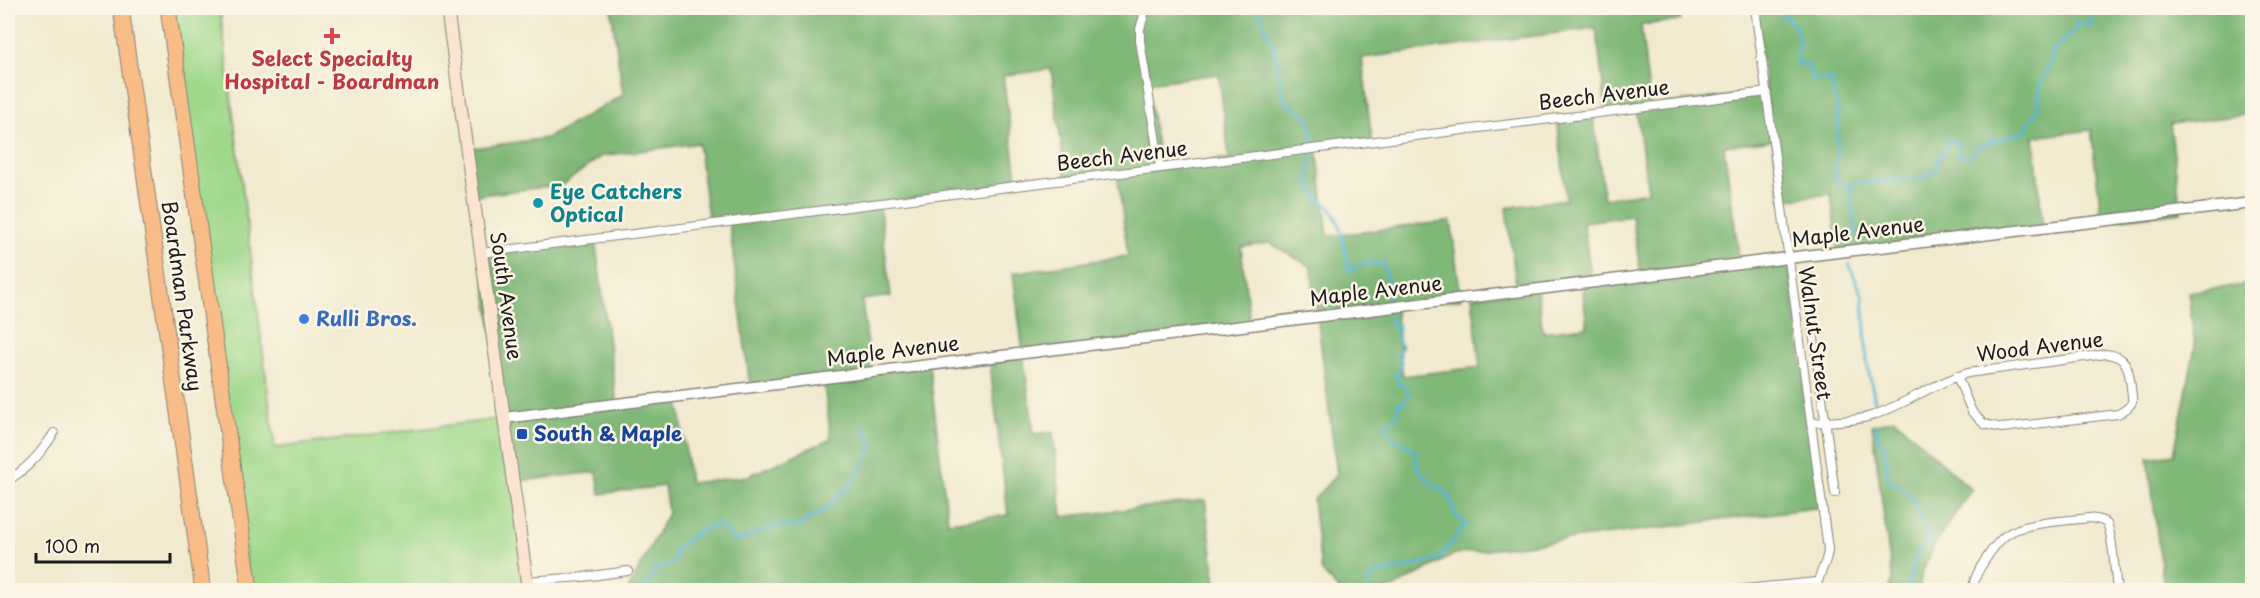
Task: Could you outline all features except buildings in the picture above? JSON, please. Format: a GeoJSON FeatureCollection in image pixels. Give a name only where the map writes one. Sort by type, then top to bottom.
{"type":"FeatureCollection","features":[{"type":"Feature","properties":{"kind":"highway","name":"Boardman Parkway"},"geometry":{"type":"LineString","coordinates":[[121,8],[203,591]]}},
{"type":"Feature","properties":{"kind":"highway","name":"Boardman Parkway"},"geometry":{"type":"LineString","coordinates":[[168,8],[250,591]]}},
{"type":"Feature","properties":{"kind":"main road","name":"South Avenue"},"geometry":{"type":"LineString","coordinates":[[447,8],[527,586]]}},
{"type":"Feature","properties":{"kind":"street"},"geometry":{"type":"LineString","coordinates":[[1146,8],[1140,29],[1142,57],[1160,167]]}},
{"type":"Feature","properties":{"kind":"street","name":"Walnut Street"},"geometry":{"type":"LineString","coordinates":[[1755,8],[1828,549],[1825,566],[1817,586]]}},
{"type":"Feature","properties":{"kind":"street","name":"Beech Avenue"},"geometry":{"type":"LineString","coordinates":[[481,253],[1767,92]]}},
{"type":"Feature","properties":{"kind":"street","name":"Maple Avenue"},"geometry":{"type":"LineString","coordinates":[[504,418],[1788,258],[2253,203]]}},
{"type":"Feature","properties":{"kind":"street"},"geometry":{"type":"LineString","coordinates":[[1810,309],[1835,493]]}},
{"type":"Feature","properties":{"kind":"street","name":"Wood Avenue"},"geometry":{"type":"LineString","coordinates":[[1811,423],[1868,417],[1890,409],[1957,376],[2095,355],[2118,355],[2125,362],[2130,374],[2132,402],[2127,409],[2118,414],[2002,428],[1984,424],[1972,412],[1957,376]]}},
{"type":"Feature","properties":{"kind":"street"},"geometry":{"type":"LineString","coordinates":[[8,480],[44,450],[54,433]]}},
{"type":"Feature","properties":{"kind":"street"},"geometry":{"type":"LineString","coordinates":[[1973,591],[1973,583],[1983,563],[1995,546],[2007,535],[2020,528],[2089,518],[2100,519],[2106,523],[2110,534],[2116,591]]}},
{"type":"Feature","properties":{"kind":"street"},"geometry":{"type":"LineString","coordinates":[[527,586],[628,571]]}},
{"type":"Feature","properties":{"kind":"street"},"geometry":{"type":"LineString","coordinates":[[1735,591],[1817,586]]}},
{"type":"Feature","properties":{"kind":"green space"},"geometry":{"type":"Polygon","coordinates":[[[168,8],[220,8],[275,448],[504,418],[528,590],[250,590],[168,8]]]}},
{"type":"Feature","properties":{"kind":"green space"},"geometry":{"type":"Polygon","coordinates":[[[611,8],[1680,8],[1681,20],[1641,25],[1650,105],[1766,92],[1755,8],[2252,8],[2252,114],[2170,124],[2181,212],[2102,221],[2091,130],[2034,137],[2043,228],[1838,252],[1831,194],[1781,200],[1773,140],[1724,146],[1740,264],[1788,258],[1822,507],[1455,554],[1389,590],[1338,590],[1321,570],[1313,500],[1337,474],[1311,267],[1270,243],[1241,247],[1250,325],[1023,353],[1034,434],[1053,432],[1062,517],[1205,500],[1216,583],[1159,590],[628,590],[668,513],[664,486],[600,494],[597,472],[513,482],[481,253],[595,239],[617,403],[678,396],[690,483],[748,476],[831,439],[823,378],[750,387],[729,222],[709,224],[698,143],[602,156],[562,185],[473,196],[466,149],[547,138],[623,95],[611,8]],[[1596,28],[1362,58],[1372,141],[1317,148],[1328,236],[1451,221],[1461,299],[1395,307],[1403,376],[1480,367],[1472,297],[1517,291],[1506,208],[1566,199],[1557,118],[1593,113],[1604,199],[1648,192],[1636,108],[1606,111],[1596,28]],[[1051,69],[1003,76],[1018,185],[879,203],[891,296],[862,300],[871,372],[929,365],[948,522],[1008,515],[989,357],[1023,353],[1013,273],[1128,256],[1117,173],[1066,179],[1051,69]],[[1219,74],[1147,83],[1160,167],[1229,158],[1219,74]],[[1632,216],[1583,222],[1592,282],[1641,276],[1632,216]],[[1582,284],[1537,289],[1543,332],[1587,327],[1582,284]]]}},
{"type":"Feature","properties":{"kind":"green space"},"geometry":{"type":"Polygon","coordinates":[[[2252,284],[2252,590],[2164,590],[2148,458],[2174,454],[2195,347],[2188,292],[2252,284]]]}},
{"type":"Feature","properties":{"kind":"green space"},"geometry":{"type":"Polygon","coordinates":[[[1895,419],[1972,490],[1931,553],[1921,579],[1920,590],[1888,590],[1892,579],[1872,425],[1895,419]]]}},
{"type":"Feature","properties":{"kind":"waterway"},"geometry":{"type":"LineString","coordinates":[[1258,8],[1275,51],[1284,101],[1308,116],[1312,133],[1311,142]]}},
{"type":"Feature","properties":{"kind":"waterway"},"geometry":{"type":"LineString","coordinates":[[1774,8],[1796,29],[1799,44],[1796,61],[1808,66],[1814,80],[1831,79],[1838,114],[1836,182],[1850,188]]}},
{"type":"Feature","properties":{"kind":"waterway"},"geometry":{"type":"LineString","coordinates":[[1855,236],[1851,195],[1853,184],[1914,179],[1933,172],[1938,167],[1937,158],[1943,153],[1949,140],[1958,143],[1958,156],[1970,156],[1977,146],[1986,145],[1990,140],[1995,142],[2005,139],[2007,135],[2022,135],[2038,108],[2040,85],[2053,52],[2063,40],[2073,33],[2076,23],[2091,26],[2092,13],[2103,15],[2110,8]]}},
{"type":"Feature","properties":{"kind":"waterway"},"geometry":{"type":"LineString","coordinates":[[1312,156],[1308,180],[1318,199],[1326,204],[1337,220],[1349,271],[1365,263],[1384,264],[1389,290],[1388,301]]}},
{"type":"Feature","properties":{"kind":"waterway"},"geometry":{"type":"LineString","coordinates":[[1849,264],[1863,297],[1867,362],[1875,402]]}},
{"type":"Feature","properties":{"kind":"waterway"},"geometry":{"type":"LineString","coordinates":[[1368,590],[1366,583],[1374,575],[1439,559],[1466,524],[1456,516],[1448,493],[1432,484],[1417,468],[1416,452],[1394,440],[1393,435],[1385,430],[1384,426],[1397,417],[1398,403],[1405,402],[1409,393],[1404,385],[1398,384],[1395,374],[1400,371],[1402,362],[1397,354],[1402,348],[1397,336],[1398,326],[1393,325],[1390,317]]}},
{"type":"Feature","properties":{"kind":"waterway"},"geometry":{"type":"LineString","coordinates":[[642,590],[654,577],[654,569],[672,564],[677,547],[699,531],[718,524],[736,541],[783,524],[788,527],[802,526],[808,518],[822,512],[850,485],[870,453],[871,438],[861,425]]}},
{"type":"Feature","properties":{"kind":"waterway"},"geometry":{"type":"LineString","coordinates":[[1876,426],[1878,437],[1884,447],[1889,482],[1901,487],[1913,500],[1930,541],[1916,556],[1908,590]]}},
{"type":"Feature","properties":{"kind":"place","name":"Select Specialty Hospital - Boardman"},"geometry":{"type":"Point","coordinates":[332,36]}},
{"type":"Feature","properties":{"kind":"place","name":"Eye Catchers Optical"},"geometry":{"type":"Point","coordinates":[538,203]}},
{"type":"Feature","properties":{"kind":"place","name":"Rulli Bros."},"geometry":{"type":"Point","coordinates":[304,319]}},
{"type":"Feature","properties":{"kind":"place","name":"South & Maple"},"geometry":{"type":"Point","coordinates":[522,434]}}]}
